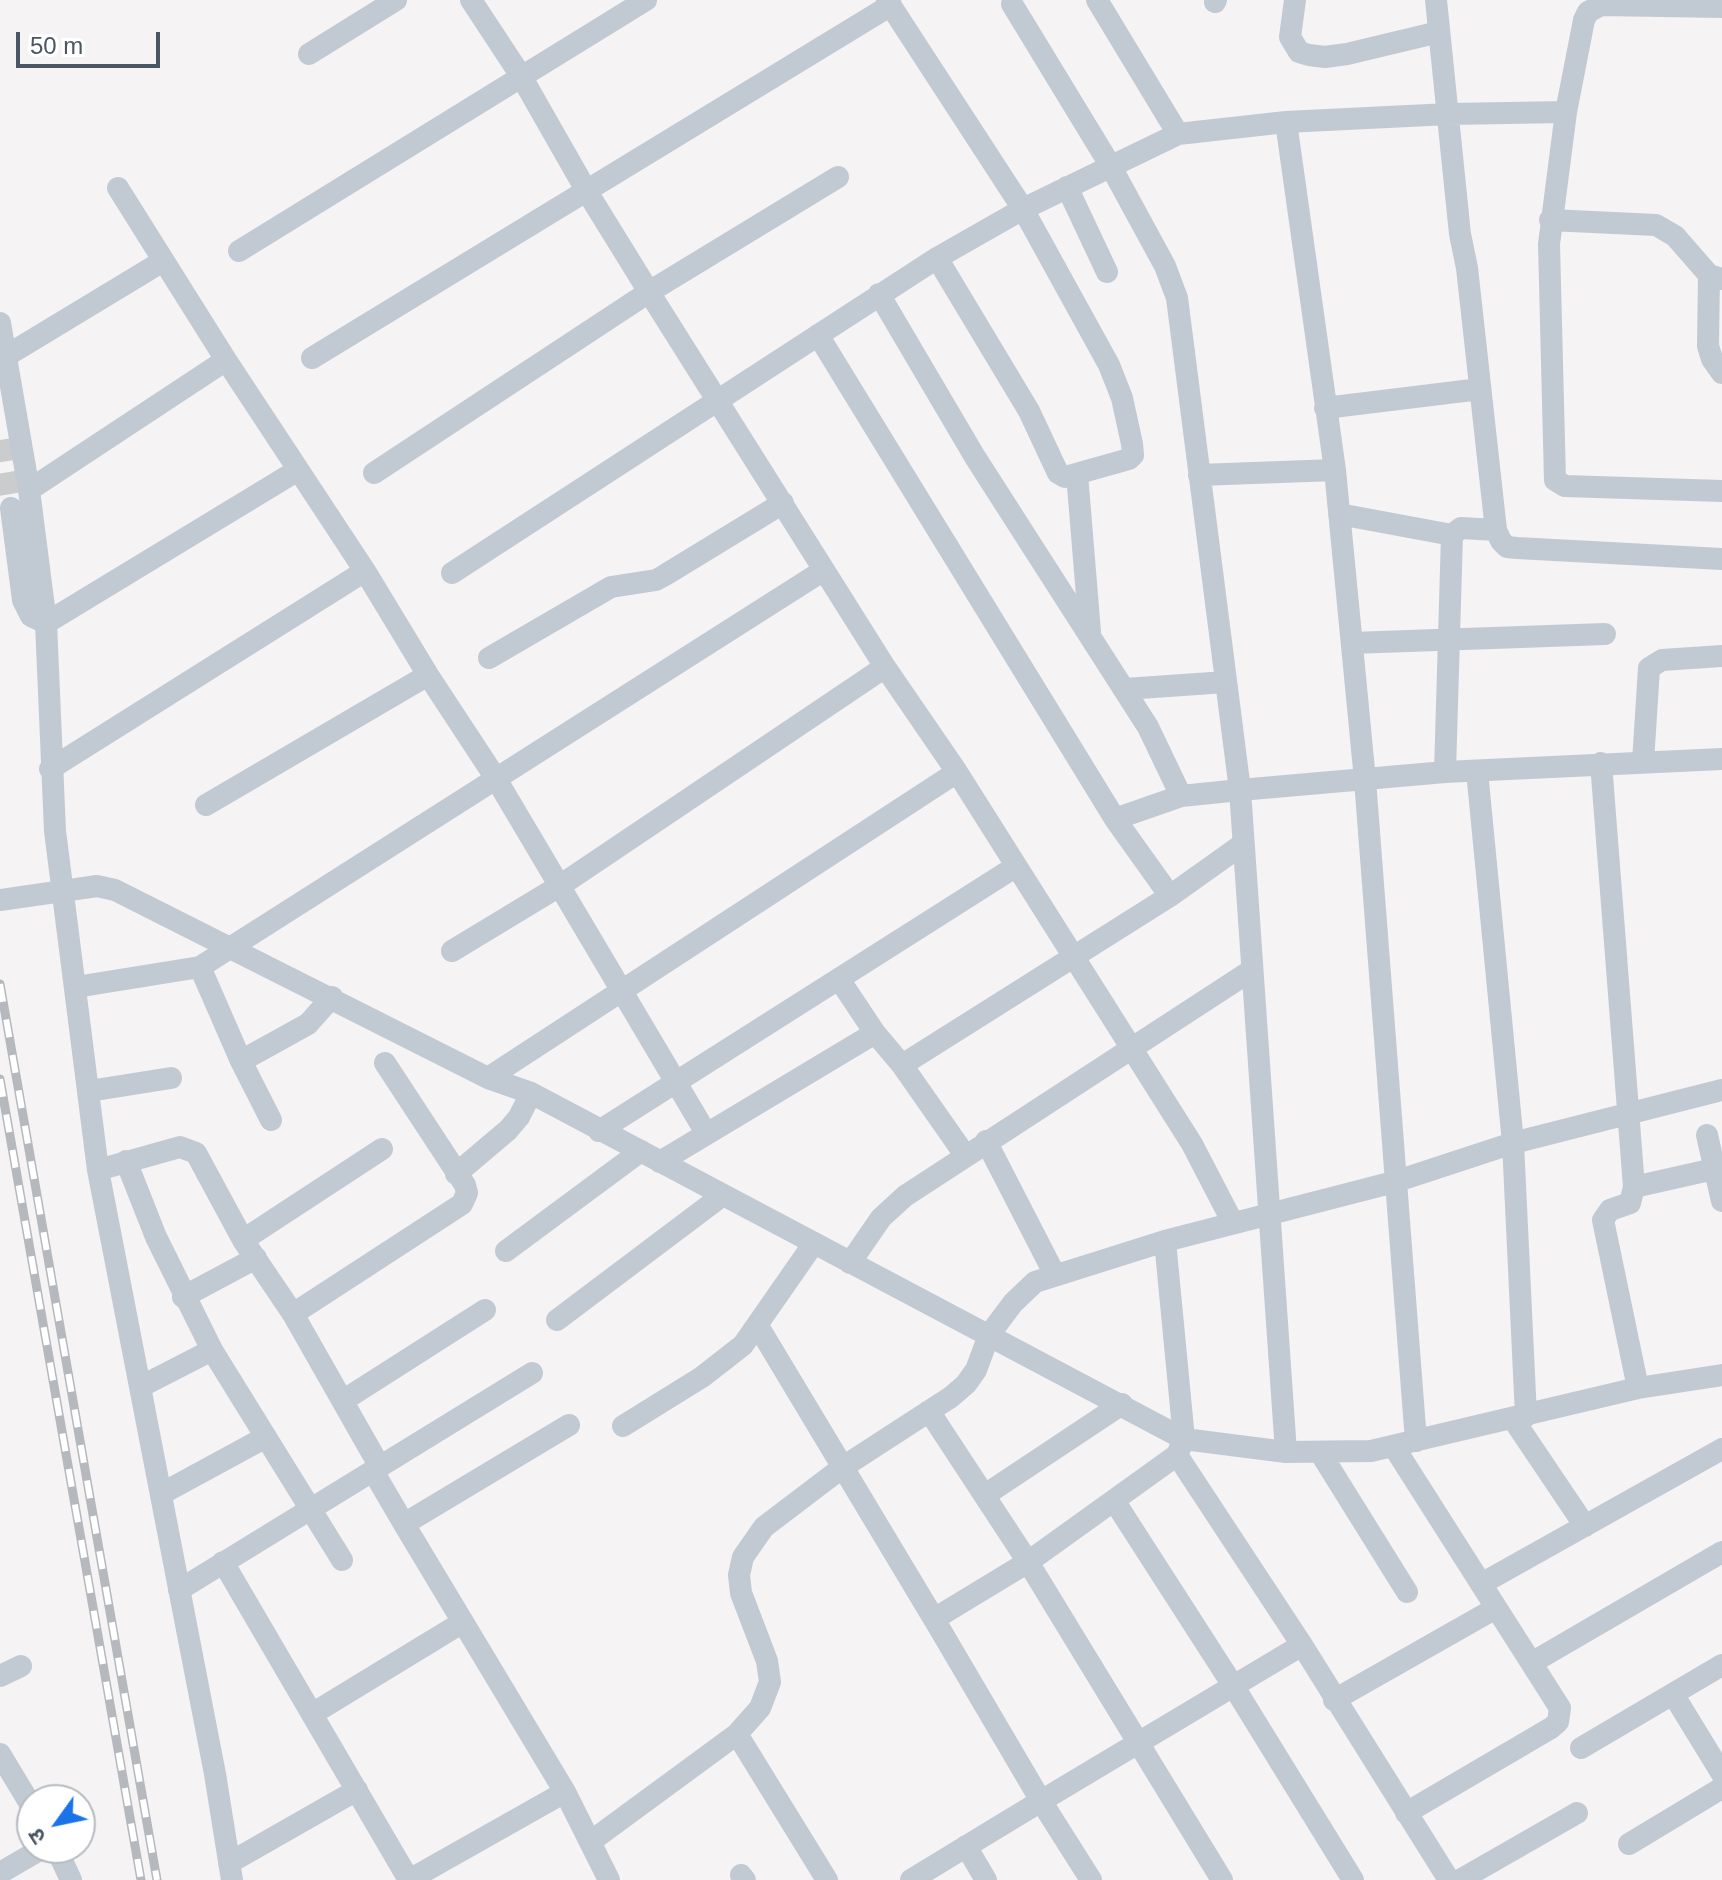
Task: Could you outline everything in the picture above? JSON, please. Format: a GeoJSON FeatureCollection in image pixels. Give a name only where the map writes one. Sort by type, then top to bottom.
{"type":"FeatureCollection","features":[{"type":"Feature","properties":{"kind":"street"},"geometry":{"type":"LineString","coordinates":[[309,54],[396,0]]}},
{"type":"Feature","properties":{"kind":"street"},"geometry":{"type":"LineString","coordinates":[[471,0],[521,76],[649,292],[885,667],[957,772],[1192,1144],[1233,1223]]}},
{"type":"Feature","properties":{"kind":"street"},"geometry":{"type":"LineString","coordinates":[[239,251],[646,0]]}},
{"type":"Feature","properties":{"kind":"street"},"geometry":{"type":"LineString","coordinates":[[1097,0],[1178,134]]}},
{"type":"Feature","properties":{"kind":"street"},"geometry":{"type":"LineString","coordinates":[[1295,0],[1290,37],[1299,52],[1309,55],[1325,57],[1347,54],[1439,32]]}},
{"type":"Feature","properties":{"kind":"street"},"geometry":{"type":"LineString","coordinates":[[1436,0],[1460,234],[1467,268],[1496,530],[1507,547],[1722,559]]}},
{"type":"Feature","properties":{"kind":"street"},"geometry":{"type":"LineString","coordinates":[[312,358],[889,2],[1023,209],[1113,372],[1132,444],[1133,455],[1129,459],[1065,477],[1058,473],[1029,411],[937,258]]}},
{"type":"Feature","properties":{"kind":"street"},"geometry":{"type":"LineString","coordinates":[[1722,7],[1659,3],[1582,6],[1550,220],[1555,480],[1565,486],[1722,491]]}},
{"type":"Feature","properties":{"kind":"street"},"geometry":{"type":"LineString","coordinates":[[1012,4],[1110,165],[1172,281],[1177,298],[1240,790],[1286,1452]]}},
{"type":"Feature","properties":{"kind":"street"},"geometry":{"type":"LineString","coordinates":[[452,573],[937,258],[1023,209],[1178,134],[1286,122],[1566,112]]}},
{"type":"Feature","properties":{"kind":"street"},"geometry":{"type":"LineString","coordinates":[[1286,122],[1335,470],[1365,780],[1394,1182],[1405,1444],[1481,1584],[1560,1708],[1558,1722],[1406,1813]]}},
{"type":"Feature","properties":{"kind":"street"},"geometry":{"type":"LineString","coordinates":[[374,473],[649,292],[838,177]]}},
{"type":"Feature","properties":{"kind":"street"},"geometry":{"type":"LineString","coordinates":[[1067,187],[1107,272]]}},
{"type":"Feature","properties":{"kind":"street"},"geometry":{"type":"LineString","coordinates":[[118,188],[495,777],[706,1133]]}},
{"type":"Feature","properties":{"kind":"street"},"geometry":{"type":"LineString","coordinates":[[1550,220],[1656,225],[1675,236],[1716,277],[1708,346],[1712,359],[1722,373]]}},
{"type":"Feature","properties":{"kind":"street"},"geometry":{"type":"LineString","coordinates":[[6,356],[163,261]]}},
{"type":"Feature","properties":{"kind":"street"},"geometry":{"type":"LineString","coordinates":[[879,294],[975,457],[1148,727],[1181,796]]}},
{"type":"Feature","properties":{"kind":"street"},"geometry":{"type":"LineString","coordinates":[[0,323],[29,490],[46,623],[50,769],[61,892],[98,1170],[215,1774],[230,1871],[357,1790]]}},
{"type":"Feature","properties":{"kind":"street"},"geometry":{"type":"LineString","coordinates":[[818,335],[1115,819],[1170,896]]}},
{"type":"Feature","properties":{"kind":"street"},"geometry":{"type":"LineString","coordinates":[[29,490],[226,360]]}},
{"type":"Feature","properties":{"kind":"street"},"geometry":{"type":"LineString","coordinates":[[1325,408],[1480,389]]}},
{"type":"Feature","properties":{"kind":"street"},"geometry":{"type":"LineString","coordinates":[[46,623],[298,470]]}},
{"type":"Feature","properties":{"kind":"street"},"geometry":{"type":"LineString","coordinates":[[1199,475],[1335,470]]}},
{"type":"Feature","properties":{"kind":"street"},"geometry":{"type":"LineString","coordinates":[[1077,474],[1090,637]]}},
{"type":"Feature","properties":{"kind":"street"},"geometry":{"type":"LineString","coordinates":[[489,658],[611,587],[656,580],[783,503]]}},
{"type":"Feature","properties":{"kind":"street"},"geometry":{"type":"LineString","coordinates":[[11,508],[26,609],[31,616],[46,623]]}},
{"type":"Feature","properties":{"kind":"street"},"geometry":{"type":"LineString","coordinates":[[1339,514],[1452,535],[1461,528],[1496,530]]}},
{"type":"Feature","properties":{"kind":"street"},"geometry":{"type":"LineString","coordinates":[[1445,772],[1452,535]]}},
{"type":"Feature","properties":{"kind":"street"},"geometry":{"type":"LineString","coordinates":[[76,987],[200,967],[824,570]]}},
{"type":"Feature","properties":{"kind":"street"},"geometry":{"type":"LineString","coordinates":[[50,769],[365,571]]}},
{"type":"Feature","properties":{"kind":"street"},"geometry":{"type":"LineString","coordinates":[[1352,643],[1605,634]]}},
{"type":"Feature","properties":{"kind":"street"},"geometry":{"type":"LineString","coordinates":[[1643,762],[1649,668],[1662,660],[1722,656]]}},
{"type":"Feature","properties":{"kind":"street"},"geometry":{"type":"LineString","coordinates":[[452,951],[561,885],[885,667]]}},
{"type":"Feature","properties":{"kind":"street"},"geometry":{"type":"LineString","coordinates":[[206,805],[428,675]]}},
{"type":"Feature","properties":{"kind":"street"},"geometry":{"type":"LineString","coordinates":[[1125,689],[1226,682]]}},
{"type":"Feature","properties":{"kind":"street"},"geometry":{"type":"LineString","coordinates":[[1115,819],[1181,796],[1240,790],[1445,772],[1722,759]]}},
{"type":"Feature","properties":{"kind":"street"},"geometry":{"type":"LineString","coordinates":[[1601,763],[1634,1187],[1630,1203],[1610,1210],[1603,1220],[1638,1388]]}},
{"type":"Feature","properties":{"kind":"street"},"geometry":{"type":"LineString","coordinates":[[1477,771],[1513,1143],[1520,1418],[1585,1526]]}},
{"type":"Feature","properties":{"kind":"street"},"geometry":{"type":"LineString","coordinates":[[488,1078],[957,772]]}},
{"type":"Feature","properties":{"kind":"street"},"geometry":{"type":"LineString","coordinates":[[902,1065],[1170,896],[1243,844]]}},
{"type":"Feature","properties":{"kind":"street"},"geometry":{"type":"LineString","coordinates":[[599,1131],[1015,867]]}},
{"type":"Feature","properties":{"kind":"street"},"geometry":{"type":"LineString","coordinates":[[0,900],[97,886],[115,890],[488,1078],[531,1093],[1122,1404],[1181,1447],[1334,1700],[1449,1880]]}},
{"type":"Feature","properties":{"kind":"street"},"geometry":{"type":"LineString","coordinates":[[200,967],[271,1120]]}},
{"type":"Feature","properties":{"kind":"street"},"geometry":{"type":"LineString","coordinates":[[850,1263],[891,1206],[986,1141],[1252,970]]}},
{"type":"Feature","properties":{"kind":"street"},"geometry":{"type":"LineString","coordinates":[[839,979],[965,1155]]}},
{"type":"Feature","properties":{"kind":"street"},"geometry":{"type":"LineString","coordinates":[[241,1061],[308,1024],[332,997]]}},
{"type":"Feature","properties":{"kind":"street"},"geometry":{"type":"LineString","coordinates":[[506,1251],[650,1156],[706,1133],[875,1033]]}},
{"type":"Feature","properties":{"kind":"street"},"geometry":{"type":"LineString","coordinates":[[293,1314],[462,1204],[467,1193],[385,1063]]}},
{"type":"Feature","properties":{"kind":"street"},"geometry":{"type":"LineString","coordinates":[[89,1091],[171,1078]]}},
{"type":"Feature","properties":{"kind":"street"},"geometry":{"type":"LineString","coordinates":[[590,1842],[737,1734],[760,1708],[770,1682],[767,1661],[741,1593],[739,1575],[743,1557],[764,1527],[843,1467],[966,1384],[976,1370],[989,1335],[1022,1293],[1035,1282],[1269,1212],[1394,1182],[1513,1143],[1722,1090]]}},
{"type":"Feature","properties":{"kind":"street"},"geometry":{"type":"LineString","coordinates":[[456,1174],[508,1130],[519,1117],[531,1093]]}},
{"type":"Feature","properties":{"kind":"street"},"geometry":{"type":"LineString","coordinates":[[1634,1187],[1719,1183],[1707,1135]]}},
{"type":"Feature","properties":{"kind":"street"},"geometry":{"type":"LineString","coordinates":[[986,1141],[1055,1275]]}},
{"type":"Feature","properties":{"kind":"street"},"geometry":{"type":"LineString","coordinates":[[98,1170],[180,1147],[196,1153],[249,1249],[293,1314],[344,1400],[404,1524],[565,1792],[609,1880]]}},
{"type":"Feature","properties":{"kind":"street"},"geometry":{"type":"LineString","coordinates":[[183,1297],[382,1149]]}},
{"type":"Feature","properties":{"kind":"street"},"geometry":{"type":"LineString","coordinates":[[126,1161],[183,1297],[212,1350],[342,1560]]}},
{"type":"Feature","properties":{"kind":"street"},"geometry":{"type":"LineString","coordinates":[[557,1320],[723,1195]]}},
{"type":"Feature","properties":{"kind":"street"},"geometry":{"type":"LineString","coordinates":[[1165,1241],[1181,1447]]}},
{"type":"Feature","properties":{"kind":"street"},"geometry":{"type":"LineString","coordinates":[[623,1426],[730,1357],[758,1326],[814,1243]]}},
{"type":"Feature","properties":{"kind":"street"},"geometry":{"type":"LineString","coordinates":[[344,1400],[485,1310]]}},
{"type":"Feature","properties":{"kind":"street"},"geometry":{"type":"LineString","coordinates":[[758,1326],[1091,1880]]}},
{"type":"Feature","properties":{"kind":"street"},"geometry":{"type":"LineString","coordinates":[[140,1387],[212,1350]]}},
{"type":"Feature","properties":{"kind":"street"},"geometry":{"type":"LineString","coordinates":[[179,1590],[532,1373]]}},
{"type":"Feature","properties":{"kind":"street"},"geometry":{"type":"LineString","coordinates":[[934,1619],[1028,1562],[1115,1502],[1181,1447],[1321,1454],[1405,1444],[1638,1388],[1722,1375]]}},
{"type":"Feature","properties":{"kind":"street"},"geometry":{"type":"LineString","coordinates":[[985,1495],[1122,1404]]}},
{"type":"Feature","properties":{"kind":"street"},"geometry":{"type":"LineString","coordinates":[[929,1411],[1028,1562],[1222,1880]]}},
{"type":"Feature","properties":{"kind":"street"},"geometry":{"type":"LineString","coordinates":[[404,1524],[569,1425]]}},
{"type":"Feature","properties":{"kind":"street"},"geometry":{"type":"LineString","coordinates":[[161,1494],[266,1437]]}},
{"type":"Feature","properties":{"kind":"street"},"geometry":{"type":"LineString","coordinates":[[1481,1584],[1722,1449]]}},
{"type":"Feature","properties":{"kind":"street"},"geometry":{"type":"LineString","coordinates":[[1321,1454],[1407,1592]]}},
{"type":"Feature","properties":{"kind":"street"},"geometry":{"type":"LineString","coordinates":[[1115,1502],[1353,1880]]}},
{"type":"Feature","properties":{"kind":"street"},"geometry":{"type":"LineString","coordinates":[[1533,1662],[1722,1552]]}},
{"type":"Feature","properties":{"kind":"street"},"geometry":{"type":"LineString","coordinates":[[223,1562],[409,1880],[565,1792]]}},
{"type":"Feature","properties":{"kind":"street"},"geometry":{"type":"LineString","coordinates":[[1334,1700],[1496,1608]]}},
{"type":"Feature","properties":{"kind":"street"},"geometry":{"type":"LineString","coordinates":[[312,1714],[463,1622]]}},
{"type":"Feature","properties":{"kind":"street"},"geometry":{"type":"LineString","coordinates":[[911,1880],[1302,1645]]}},
{"type":"Feature","properties":{"kind":"street"},"geometry":{"type":"LineString","coordinates":[[1581,1748],[1722,1665]]}},
{"type":"Feature","properties":{"kind":"street"},"geometry":{"type":"LineString","coordinates":[[0,1676],[21,1666]]}},
{"type":"Feature","properties":{"kind":"street"},"geometry":{"type":"LineString","coordinates":[[1673,1694],[1722,1774]]}},
{"type":"Feature","properties":{"kind":"street"},"geometry":{"type":"LineString","coordinates":[[737,1734],[827,1880]]}},
{"type":"Feature","properties":{"kind":"street"},"geometry":{"type":"LineString","coordinates":[[2,1760],[17,1784]]}},
{"type":"Feature","properties":{"kind":"street"},"geometry":{"type":"LineString","coordinates":[[1629,1844],[1722,1788]]}},
{"type":"Feature","properties":{"kind":"street"},"geometry":{"type":"LineString","coordinates":[[1460,1880],[1577,1813]]}},
{"type":"Feature","properties":{"kind":"street"},"geometry":{"type":"LineString","coordinates":[[966,1846],[986,1880]]}},
{"type":"Feature","properties":{"kind":"tunnel"},"geometry":{"type":"LineString","coordinates":[[0,440],[11,508]]}},
{"type":"Feature","properties":{"kind":"railway"},"geometry":{"type":"LineString","coordinates":[[0,984],[157,1880]]}},
{"type":"Feature","properties":{"kind":"railway"},"geometry":{"type":"LineString","coordinates":[[0,1079],[141,1880]]}}]}
